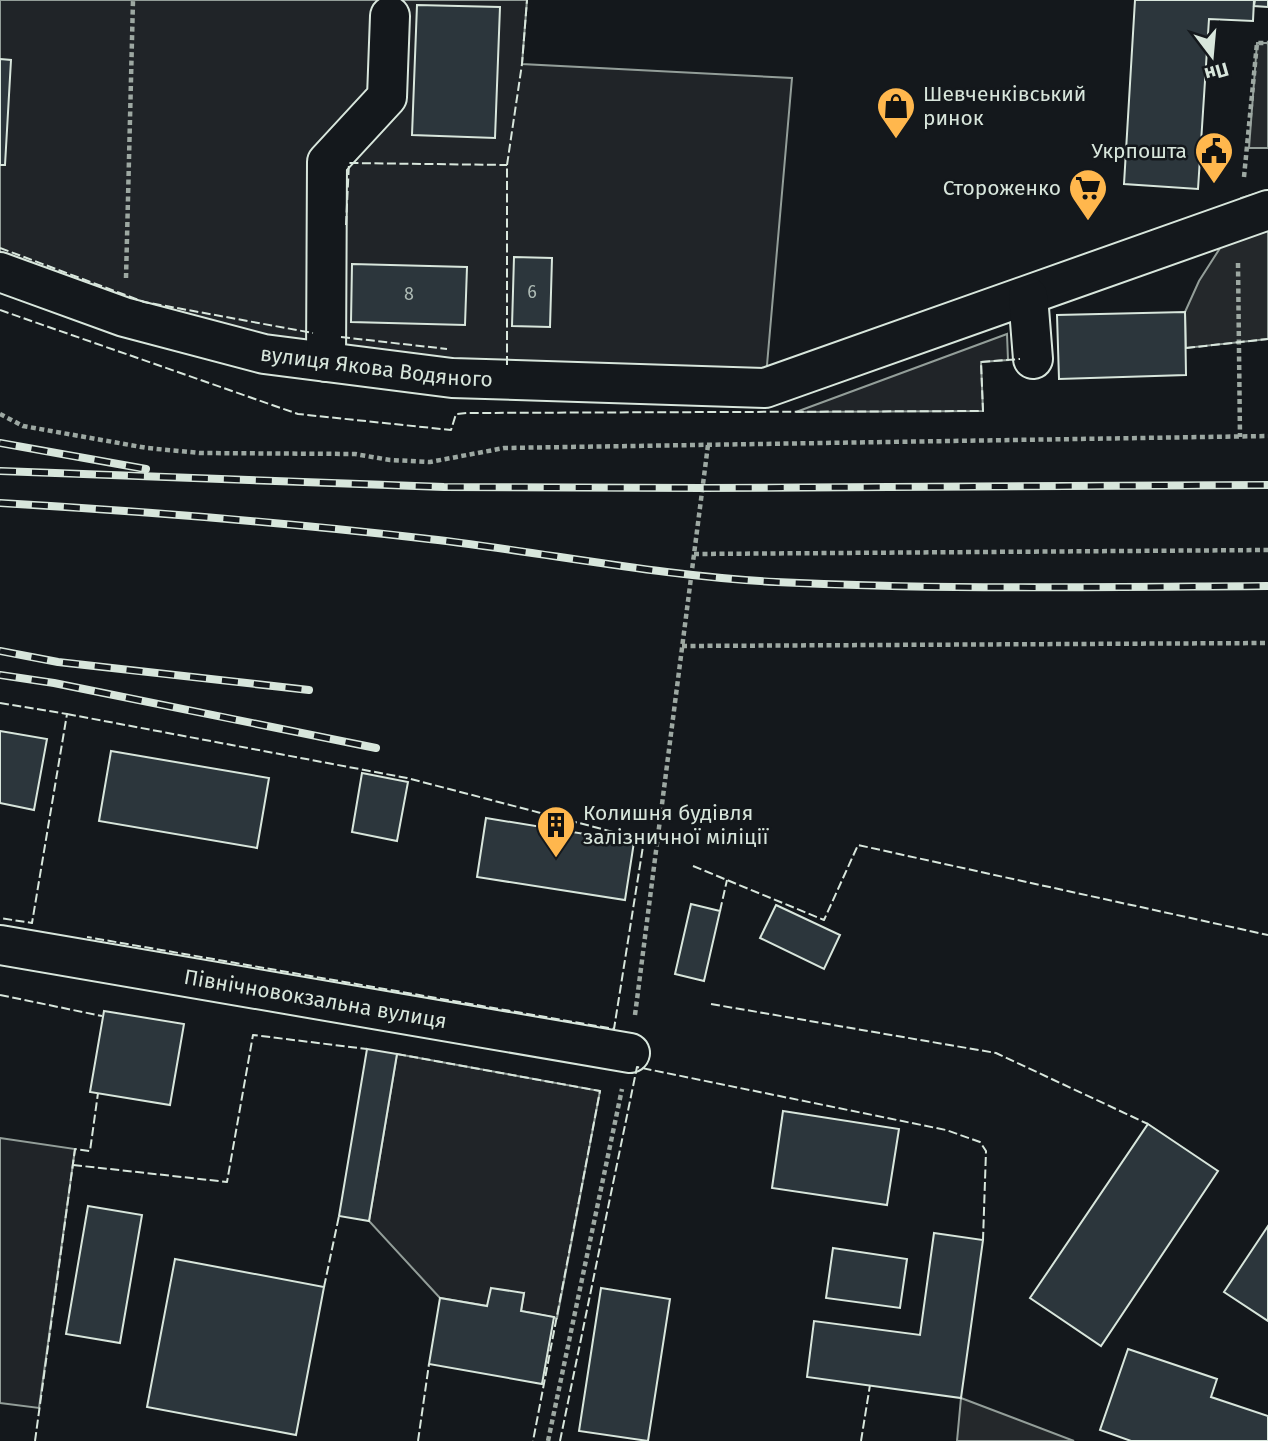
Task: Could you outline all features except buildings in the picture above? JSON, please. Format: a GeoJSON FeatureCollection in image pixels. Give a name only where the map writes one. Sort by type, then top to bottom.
{"type":"FeatureCollection","features":[{"type":"Feature","properties":{"kind":"street"},"geometry":{"type":"LineString","coordinates":[[326,362],[327,162],[387,97],[390,16]]}},
{"type":"Feature","properties":{"kind":"street"},"geometry":{"type":"LineString","coordinates":[[1033,359],[1028,296],[1253,215]]}},
{"type":"Feature","properties":{"kind":"street","name":"вулиця Якова Водяного"},"geometry":{"type":"LineString","coordinates":[[0,272],[124,317],[264,354],[452,377],[765,388],[1028,296]]}},
{"type":"Feature","properties":{"kind":"street","name":"Північновокзальна вулиця"},"geometry":{"type":"LineString","coordinates":[[0,945],[630,1053]]}},
{"type":"Feature","properties":{"kind":"path"},"geometry":{"type":"LineString","coordinates":[[124,317],[133,0]]}},
{"type":"Feature","properties":{"kind":"path"},"geometry":{"type":"LineString","coordinates":[[1240,437],[1253,215],[1249,148],[1256,43],[1268,43]]}},
{"type":"Feature","properties":{"kind":"path"},"geometry":{"type":"LineString","coordinates":[[0,414],[23,426],[147,448],[222,454],[355,454],[390,460],[430,461],[504,448],[1268,436]]}},
{"type":"Feature","properties":{"kind":"path"},"geometry":{"type":"LineString","coordinates":[[548,1441],[630,1053],[708,445]]}},
{"type":"Feature","properties":{"kind":"path"},"geometry":{"type":"LineString","coordinates":[[694,554],[1268,550]]}},
{"type":"Feature","properties":{"kind":"path"},"geometry":{"type":"LineString","coordinates":[[682,646],[1268,643]]}},
{"type":"Feature","properties":{"kind":"shaded area"},"geometry":{"type":"Polygon","coordinates":[[[0,0],[527,0],[522,64],[792,78],[765,388],[264,354],[0,272],[0,0]]]}},
{"type":"Feature","properties":{"kind":"shaded area"},"geometry":{"type":"Polygon","coordinates":[[[1257,43],[1268,43],[1268,148],[1249,148],[1257,43]]]}},
{"type":"Feature","properties":{"kind":"shaded area"},"geometry":{"type":"Polygon","coordinates":[[[1268,190],[1268,339],[1186,348],[1185,312],[1199,281],[1238,220],[1241,198],[1268,190]]]}},
{"type":"Feature","properties":{"kind":"shaded area"},"geometry":{"type":"Polygon","coordinates":[[[1007,334],[1008,360],[981,362],[983,411],[796,412],[1007,334]]]}},
{"type":"Feature","properties":{"kind":"shaded area"},"geometry":{"type":"Polygon","coordinates":[[[397,1054],[600,1091],[557,1318],[521,1311],[524,1293],[487,1306],[440,1298],[369,1221],[397,1054]]]}},
{"type":"Feature","properties":{"kind":"shaded area"},"geometry":{"type":"Polygon","coordinates":[[[0,1138],[75,1149],[39,1408],[0,1403],[0,1138]]]}},
{"type":"Feature","properties":{"kind":"shaded area"},"geometry":{"type":"Polygon","coordinates":[[[961,1398],[1074,1441],[957,1441],[961,1398]]]}},
{"type":"Feature","properties":{"kind":"railway"},"geometry":{"type":"LineString","coordinates":[[0,443],[146,469]]}},
{"type":"Feature","properties":{"kind":"railway"},"geometry":{"type":"LineString","coordinates":[[0,471],[444,487],[1268,485]]}},
{"type":"Feature","properties":{"kind":"railway"},"geometry":{"type":"LineString","coordinates":[[0,503],[368,532],[642,569],[776,582],[960,587],[1268,586]]}},
{"type":"Feature","properties":{"kind":"railway"},"geometry":{"type":"LineString","coordinates":[[0,651],[58,662],[309,690]]}},
{"type":"Feature","properties":{"kind":"railway"},"geometry":{"type":"LineString","coordinates":[[0,675],[54,683],[376,748]]}},
{"type":"Feature","properties":{"kind":"fence"},"geometry":{"type":"LineString","coordinates":[[507,365],[507,165],[522,64],[527,0]]}},
{"type":"Feature","properties":{"kind":"fence"},"geometry":{"type":"LineString","coordinates":[[346,225],[349,163],[507,165]]}},
{"type":"Feature","properties":{"kind":"fence"},"geometry":{"type":"LineString","coordinates":[[0,248],[144,302],[313,333]]}},
{"type":"Feature","properties":{"kind":"fence"},"geometry":{"type":"LineString","coordinates":[[0,310],[298,414],[451,430],[456,414],[467,413],[983,411],[981,362],[1020,359]]}},
{"type":"Feature","properties":{"kind":"fence"},"geometry":{"type":"LineString","coordinates":[[341,337],[447,349]]}},
{"type":"Feature","properties":{"kind":"fence"},"geometry":{"type":"LineString","coordinates":[[1186,348],[1268,339]]}},
{"type":"Feature","properties":{"kind":"fence"},"geometry":{"type":"LineString","coordinates":[[0,703],[67,714],[32,923],[0,918]]}},
{"type":"Feature","properties":{"kind":"fence"},"geometry":{"type":"LineString","coordinates":[[67,714],[407,778],[644,840],[614,1029],[87,937]]}},
{"type":"Feature","properties":{"kind":"fence"},"geometry":{"type":"LineString","coordinates":[[693,866],[824,920],[858,845],[1268,935]]}},
{"type":"Feature","properties":{"kind":"fence"},"geometry":{"type":"LineString","coordinates":[[720,911],[727,880]]}},
{"type":"Feature","properties":{"kind":"fence"},"geometry":{"type":"LineString","coordinates":[[0,995],[102,1016]]}},
{"type":"Feature","properties":{"kind":"fence"},"geometry":{"type":"LineString","coordinates":[[711,1004],[996,1053],[1148,1124]]}},
{"type":"Feature","properties":{"kind":"fence"},"geometry":{"type":"LineString","coordinates":[[73,1165],[227,1182],[253,1035],[367,1049]]}},
{"type":"Feature","properties":{"kind":"fence"},"geometry":{"type":"LineString","coordinates":[[397,1054],[600,1091],[533,1441]]}},
{"type":"Feature","properties":{"kind":"fence"},"geometry":{"type":"LineString","coordinates":[[560,1441],[637,1067],[946,1130],[980,1142],[986,1151],[983,1240]]}},
{"type":"Feature","properties":{"kind":"fence"},"geometry":{"type":"LineString","coordinates":[[35,1441],[75,1149],[90,1151],[98,1093]]}},
{"type":"Feature","properties":{"kind":"fence"},"geometry":{"type":"LineString","coordinates":[[324,1287],[339,1216]]}},
{"type":"Feature","properties":{"kind":"fence"},"geometry":{"type":"LineString","coordinates":[[418,1441],[429,1364]]}},
{"type":"Feature","properties":{"kind":"fence"},"geometry":{"type":"LineString","coordinates":[[861,1441],[870,1385]]}},
{"type":"Feature","properties":{"kind":"place","name":"Шевченківський ринок"},"geometry":{"type":"Point","coordinates":[896,140]}},
{"type":"Feature","properties":{"kind":"place","name":"Укрпошта"},"geometry":{"type":"Point","coordinates":[1214,185]}},
{"type":"Feature","properties":{"kind":"place","name":"Стороженко"},"geometry":{"type":"Point","coordinates":[1088,222]}},
{"type":"Feature","properties":{"kind":"place","name":"Колишня будівля залізничної міліції"},"geometry":{"type":"Point","coordinates":[556,859]}}]}
